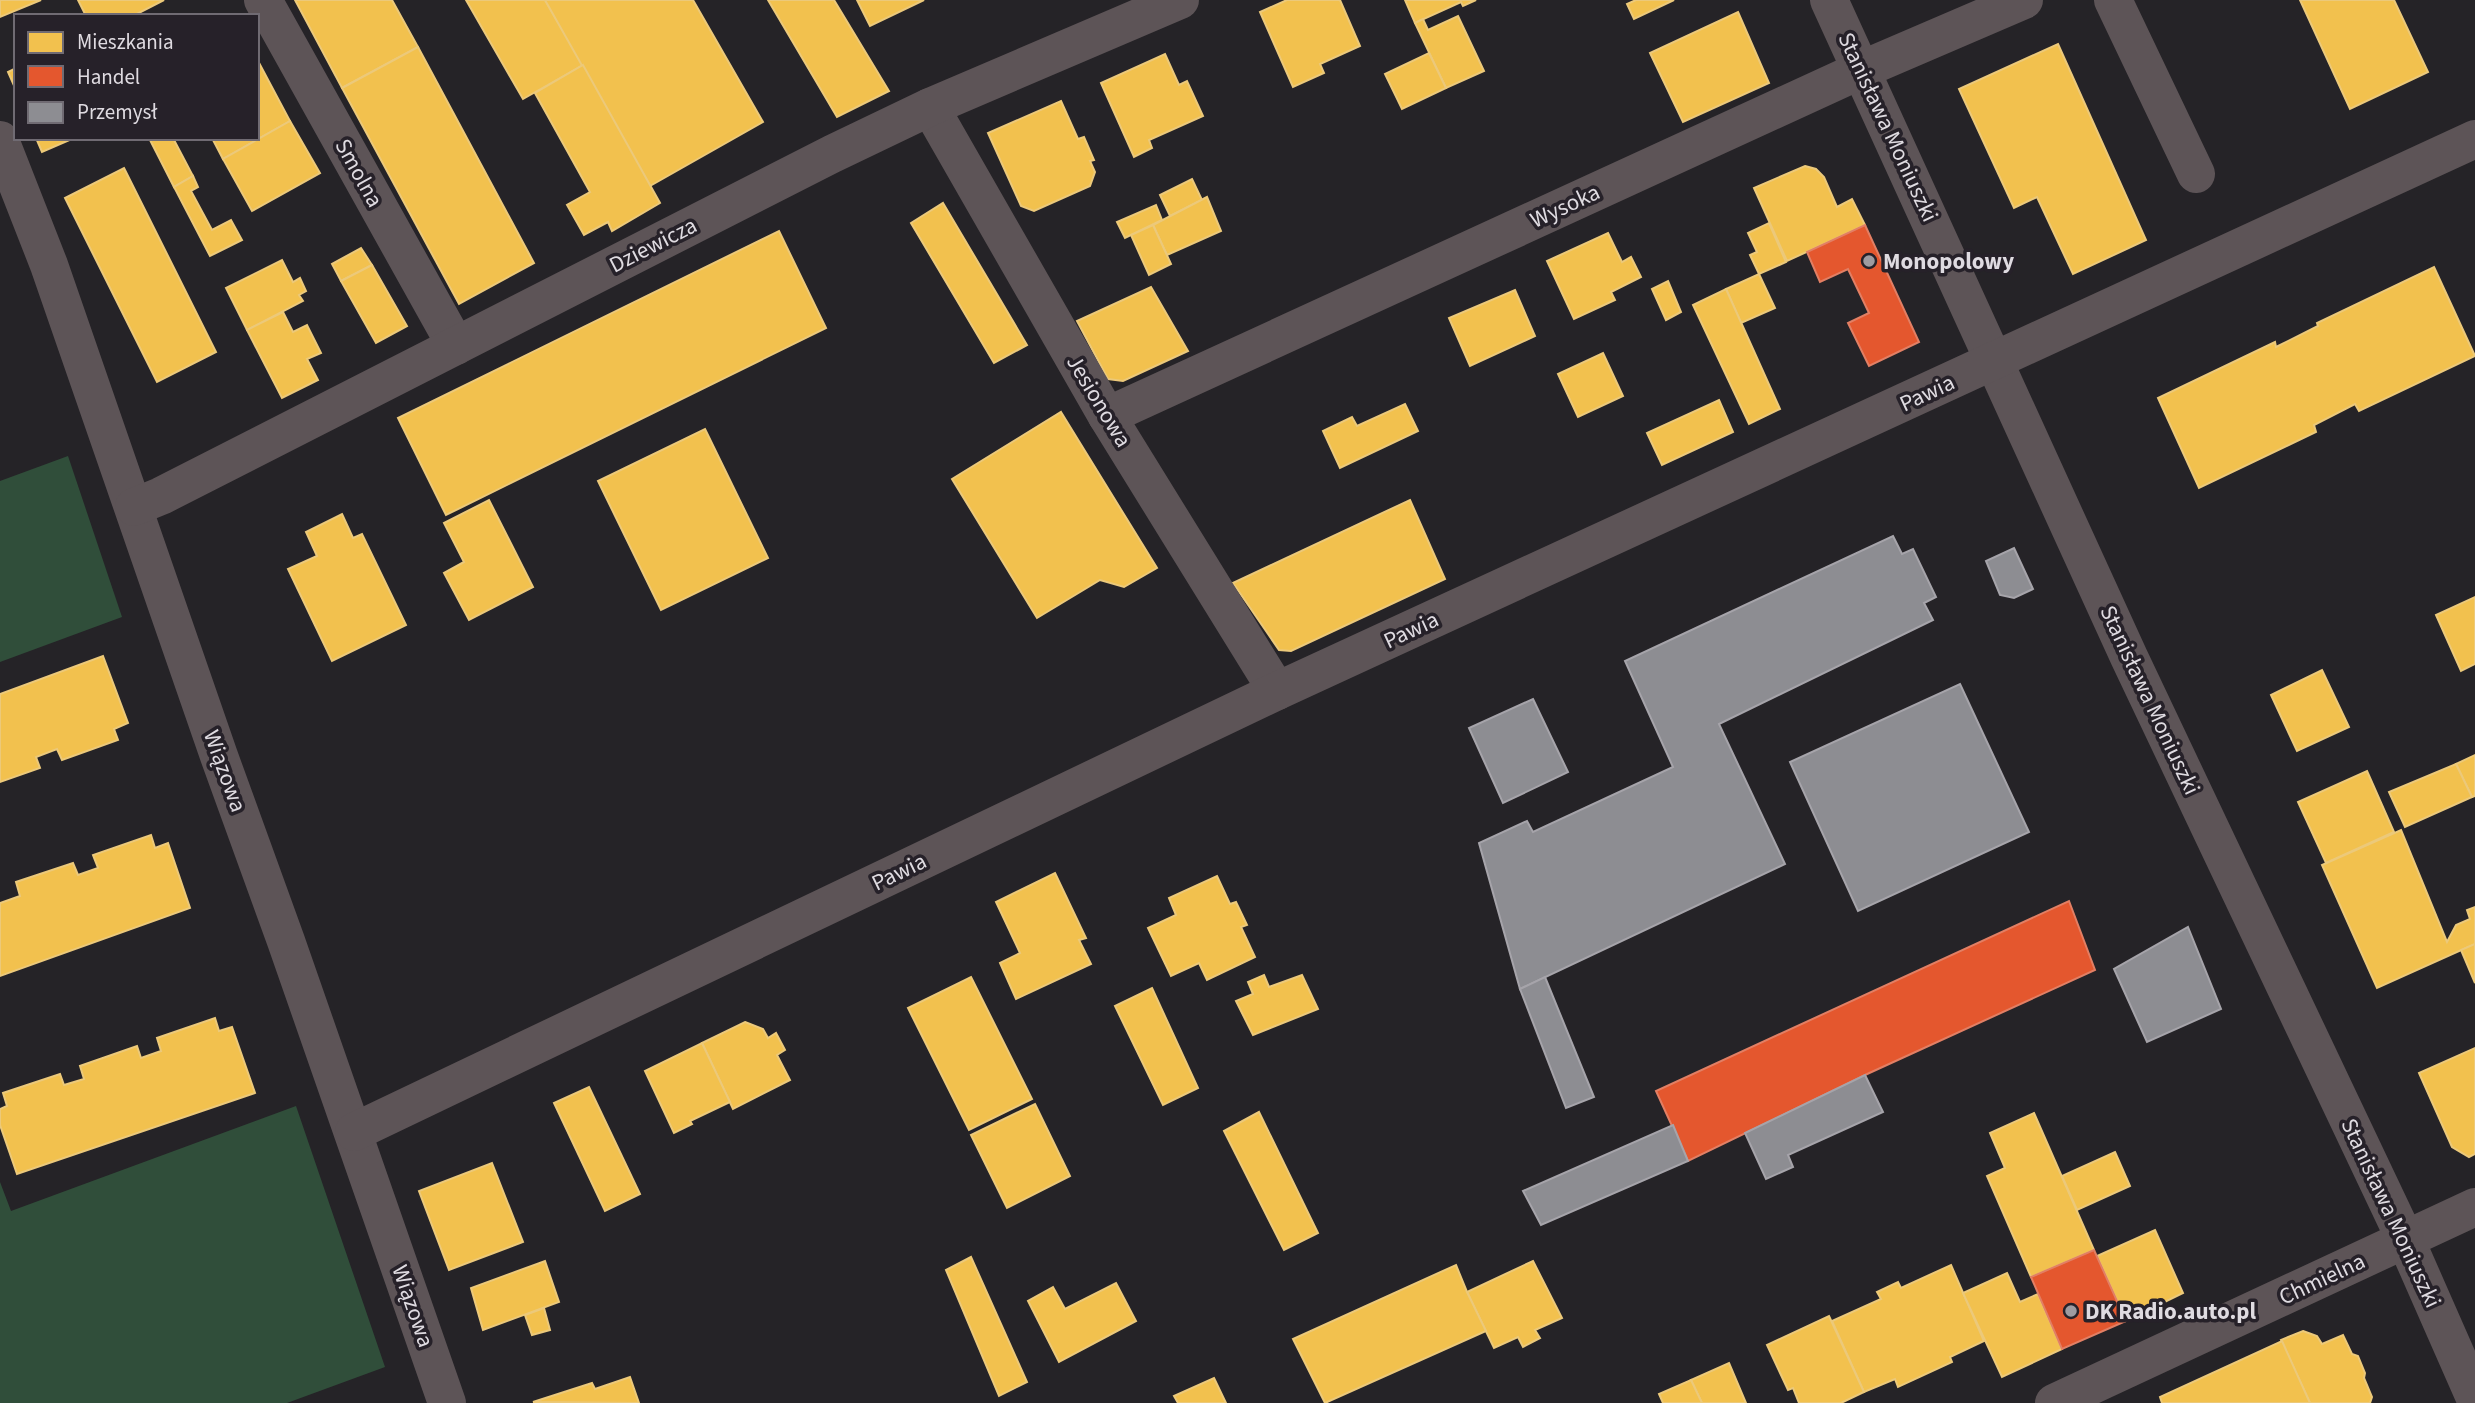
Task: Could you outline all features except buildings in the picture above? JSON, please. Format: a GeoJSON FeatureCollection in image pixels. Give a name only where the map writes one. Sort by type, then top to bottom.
{"type":"FeatureCollection","features":[{"type":"Feature","properties":{"kind":"street","name":"Smolna"},"geometry":{"type":"LineString","coordinates":[[263,0],[456,346]]}},
{"type":"Feature","properties":{"kind":"street","name":"Dziewicza"},"geometry":{"type":"LineString","coordinates":[[134,507],[161,496],[930,107],[1180,0]]}},
{"type":"Feature","properties":{"kind":"street","name":"Stanisława Moniuszki"},"geometry":{"type":"LineString","coordinates":[[1829,0],[2124,646],[2406,1241],[2475,1398]]}},
{"type":"Feature","properties":{"kind":"street","name":"Wysoka"},"geometry":{"type":"LineString","coordinates":[[1107,416],[1861,70],[2024,0]]}},
{"type":"Feature","properties":{"kind":"street"},"geometry":{"type":"LineString","coordinates":[[2113,0],[2196,174]]}},
{"type":"Feature","properties":{"kind":"street","name":"Jesionowa"},"geometry":{"type":"LineString","coordinates":[[930,107],[1107,416],[1277,691]]}},
{"type":"Feature","properties":{"kind":"street","name":"Pawia"},"geometry":{"type":"LineString","coordinates":[[354,1132],[1277,691],[2475,139]]}},
{"type":"Feature","properties":{"kind":"street","name":"Wiązowa"},"geometry":{"type":"LineString","coordinates":[[0,140],[49,265],[447,1403]]}},
{"type":"Feature","properties":{"kind":"street","name":"Chmielna"},"geometry":{"type":"LineString","coordinates":[[2054,1403],[2475,1207]]}},
{"type":"Feature","properties":{"kind":"green space"},"geometry":{"type":"Polygon","coordinates":[[[68,456],[122,617],[0,662],[0,481],[68,456]]]}},
{"type":"Feature","properties":{"kind":"green space"},"geometry":{"type":"Polygon","coordinates":[[[296,1106],[385,1367],[287,1403],[0,1403],[0,1182],[11,1211],[296,1106]]]}},
{"type":"Feature","properties":{"kind":"place","name":"Monopolowy"},"geometry":{"type":"Point","coordinates":[1869,261]}},
{"type":"Feature","properties":{"kind":"place","name":"DK Radio.auto.pl"},"geometry":{"type":"Point","coordinates":[2071,1311]}}]}
